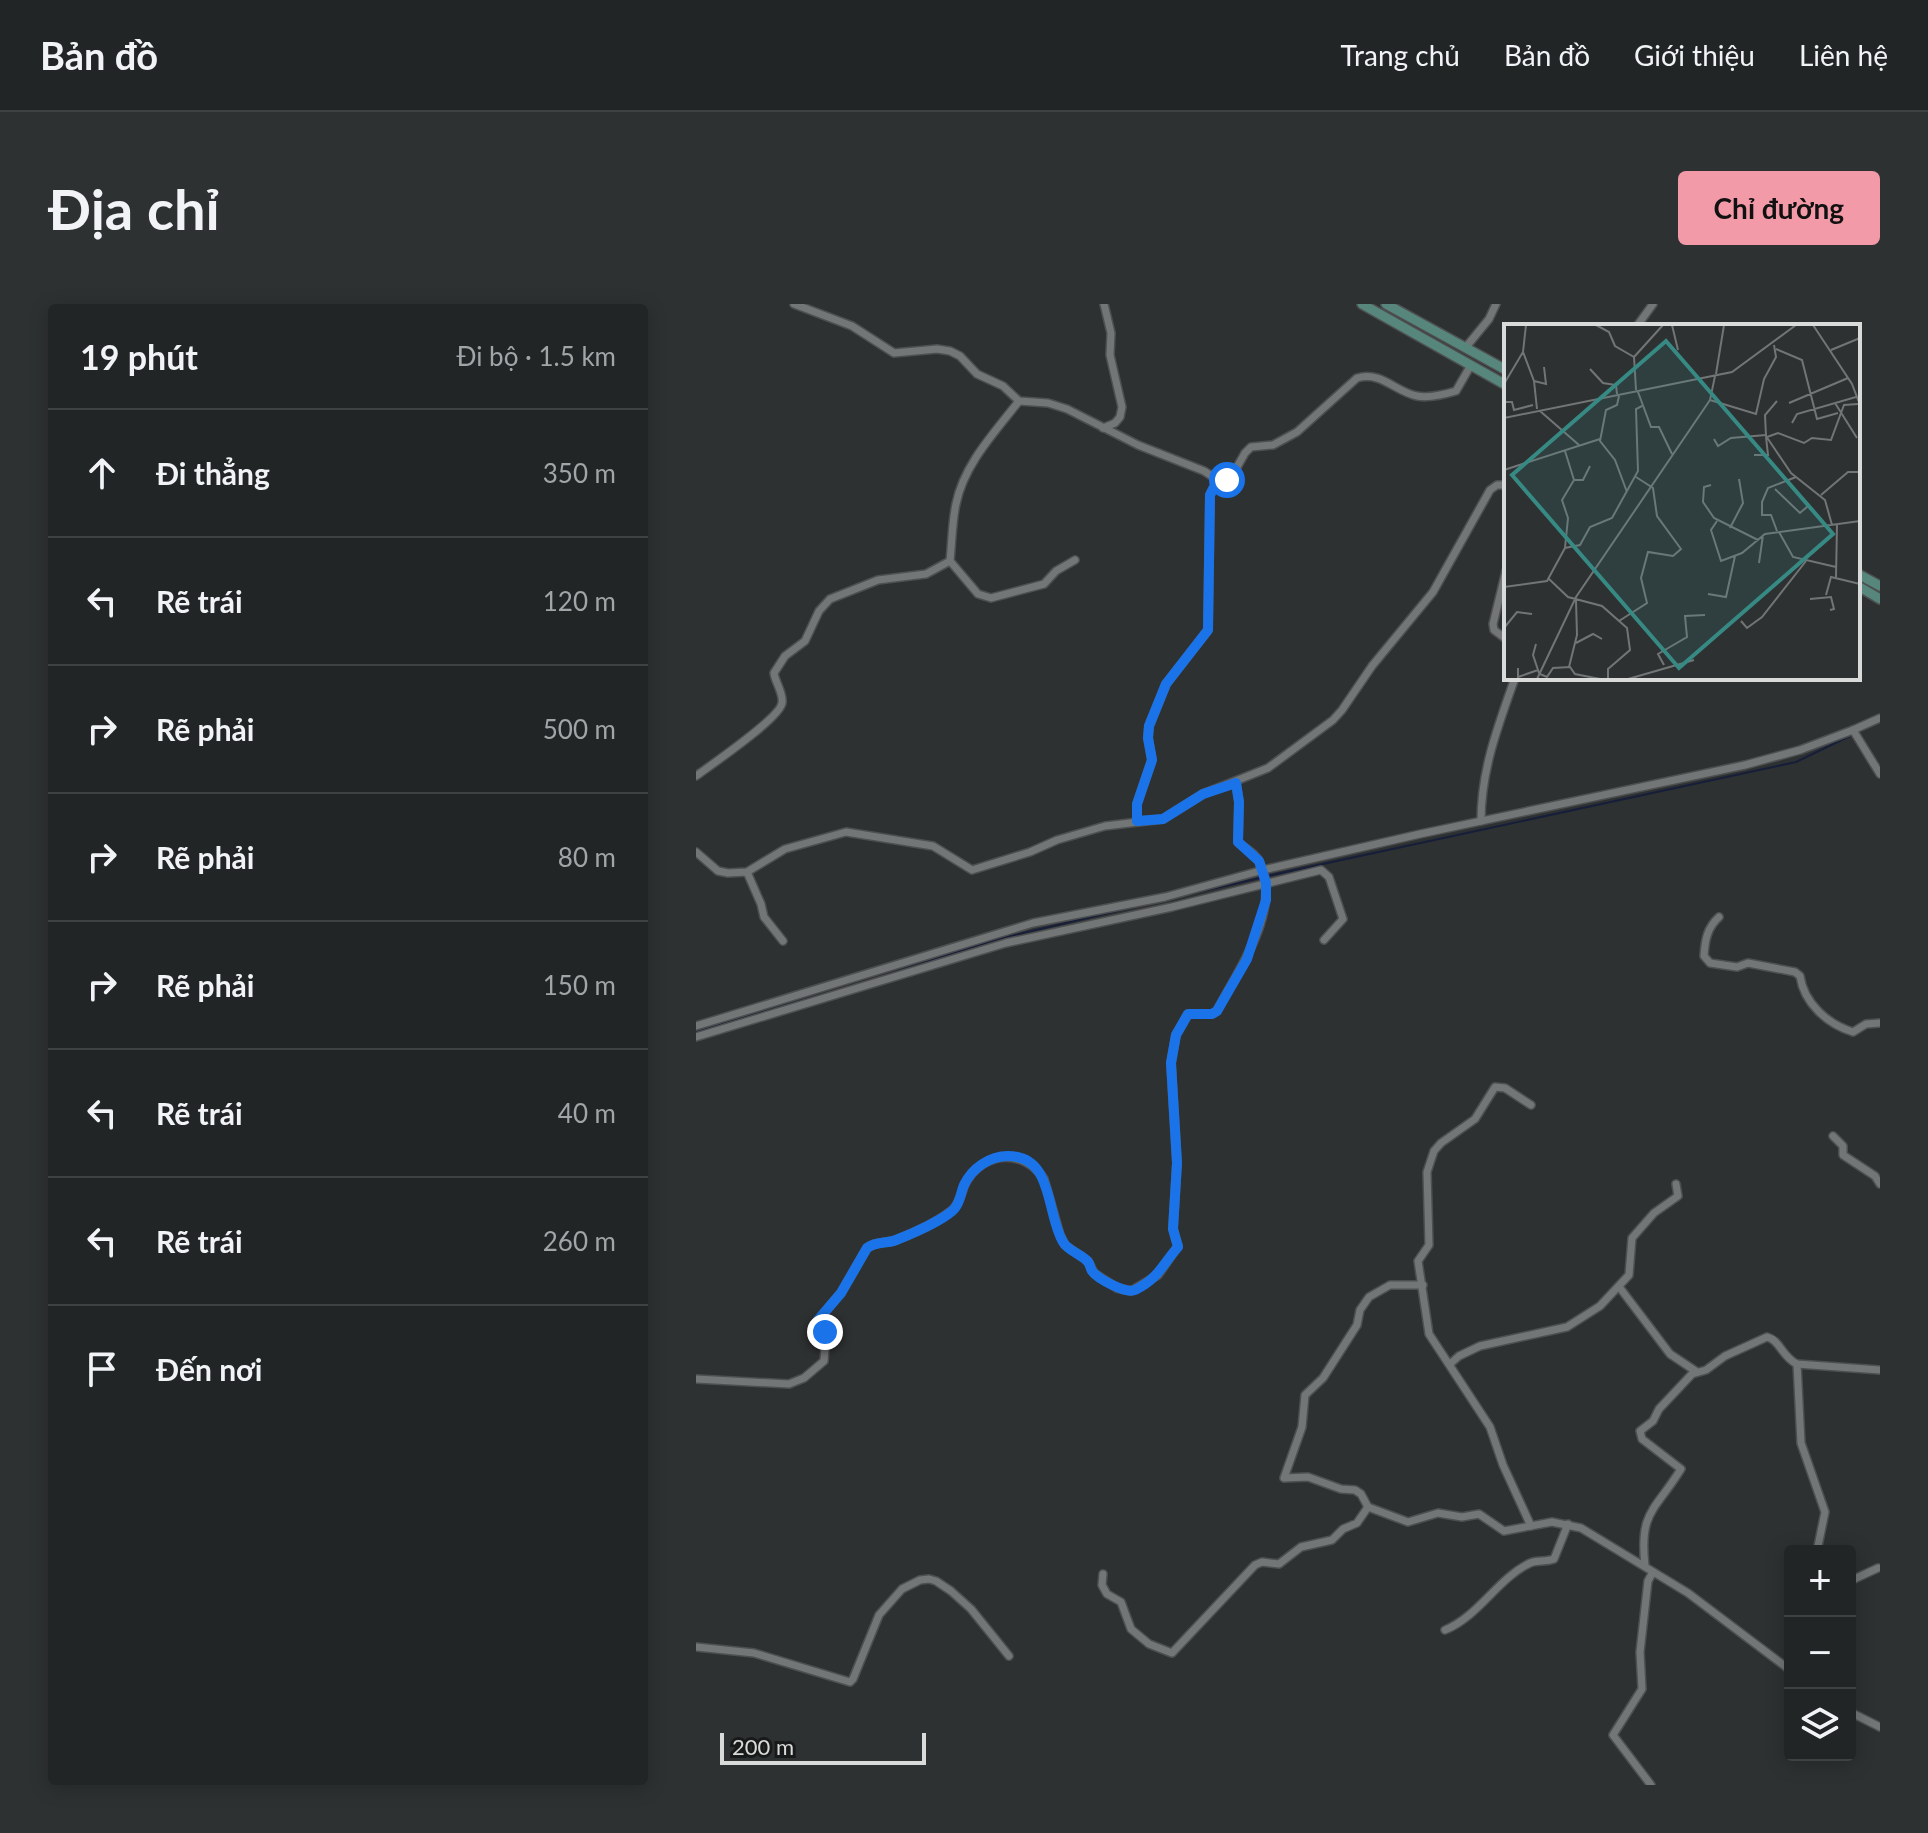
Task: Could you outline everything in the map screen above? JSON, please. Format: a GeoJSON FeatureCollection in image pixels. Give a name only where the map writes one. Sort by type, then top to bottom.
{"type":"FeatureCollection","features":[{"type":"Feature","properties":{"kind":"street"},"geometry":{"type":"LineString","coordinates":[[794,304],[852,326],[894,353],[937,349],[950,351],[960,356],[977,374],[1003,386],[1019,401],[1048,403],[1067,409],[1138,445],[1185,462],[1221,482]]}},
{"type":"Feature","properties":{"kind":"street"},"geometry":{"type":"LineString","coordinates":[[1103,428],[1115,423],[1122,407],[1110,355],[1111,333],[1104,304]]}},
{"type":"Feature","properties":{"kind":"street"},"geometry":{"type":"LineString","coordinates":[[1362,304],[1504,384]]}},
{"type":"Feature","properties":{"kind":"street"},"geometry":{"type":"LineString","coordinates":[[1386,304],[1504,369]]}},
{"type":"Feature","properties":{"kind":"street"},"geometry":{"type":"LineString","coordinates":[[1466,347],[1489,319],[1496,304]]}},
{"type":"Feature","properties":{"kind":"street"},"geometry":{"type":"LineString","coordinates":[[1638,324],[1653,304]]}},
{"type":"Feature","properties":{"kind":"street"},"geometry":{"type":"LineString","coordinates":[[1137,821],[1137,804],[1152,760],[1149,726],[1166,684],[1208,630],[1210,495],[1221,482],[1232,476],[1251,447],[1273,445],[1297,432],[1357,378],[1378,378],[1424,397],[1456,391],[1471,365]]}},
{"type":"Feature","properties":{"kind":"street"},"geometry":{"type":"LineString","coordinates":[[1019,401],[968,471],[956,503],[950,561],[978,594],[991,598],[1044,584],[1056,571],[1075,560]]}},
{"type":"Feature","properties":{"kind":"street"},"geometry":{"type":"LineString","coordinates":[[696,852],[718,871],[747,872],[785,849],[842,832],[933,846],[972,870],[1112,824],[1163,819],[1203,794],[1268,768],[1342,710],[1360,682],[1433,592],[1490,490],[1504,485]]}},
{"type":"Feature","properties":{"kind":"street"},"geometry":{"type":"LineString","coordinates":[[696,776],[780,709],[783,699],[774,677],[777,666],[805,641],[819,611],[830,599],[878,580],[926,574],[950,561]]}},
{"type":"Feature","properties":{"kind":"street"},"geometry":{"type":"LineString","coordinates":[[1860,575],[1880,586]]}},
{"type":"Feature","properties":{"kind":"street"},"geometry":{"type":"LineString","coordinates":[[1504,579],[1493,624],[1494,630],[1504,638]]}},
{"type":"Feature","properties":{"kind":"street"},"geometry":{"type":"LineString","coordinates":[[1860,587],[1880,599]]}},
{"type":"Feature","properties":{"kind":"street"},"geometry":{"type":"LineString","coordinates":[[1481,821],[1482,786],[1490,747],[1514,680]]}},
{"type":"Feature","properties":{"kind":"street"},"geometry":{"type":"LineString","coordinates":[[696,1037],[1036,935],[1159,910],[1265,877],[1481,821],[1745,765],[1800,750],[1854,731],[1880,718]]}},
{"type":"Feature","properties":{"kind":"street"},"geometry":{"type":"LineString","coordinates":[[1854,731],[1880,774]]}},
{"type":"Feature","properties":{"kind":"street"},"geometry":{"type":"LineString","coordinates":[[696,1379],[789,1384],[804,1378],[824,1361],[826,1335],[818,1320],[841,1293],[867,1248],[874,1243],[894,1241],[950,1212],[957,1205],[970,1176],[990,1160],[1001,1157],[1022,1159],[1038,1170],[1044,1179],[1065,1245],[1088,1261],[1092,1271],[1117,1288],[1133,1291],[1154,1278],[1178,1244],[1173,1229],[1177,1163],[1171,1068],[1176,1035],[1188,1014],[1212,1014],[1217,1011],[1244,964],[1266,900],[1265,877],[1257,857],[1238,842],[1236,783]]}},
{"type":"Feature","properties":{"kind":"street"},"geometry":{"type":"LineString","coordinates":[[696,1026],[1033,923],[1265,877],[1321,870],[1326,872],[1343,919],[1324,940]]}},
{"type":"Feature","properties":{"kind":"street"},"geometry":{"type":"LineString","coordinates":[[747,872],[764,917],[783,941]]}},
{"type":"Feature","properties":{"kind":"street"},"geometry":{"type":"LineString","coordinates":[[1719,917],[1706,937],[1704,956],[1710,963],[1737,967],[1748,963],[1795,972],[1800,976],[1804,992],[1824,1017],[1853,1032],[1866,1024],[1880,1023]]}},
{"type":"Feature","properties":{"kind":"street"},"geometry":{"type":"LineString","coordinates":[[917,958],[918,971]]}},
{"type":"Feature","properties":{"kind":"street"},"geometry":{"type":"LineString","coordinates":[[1531,1105],[1505,1088],[1495,1087],[1475,1119],[1434,1151],[1427,1172],[1429,1245],[1418,1261],[1429,1334],[1490,1427],[1503,1465],[1531,1526]]}},
{"type":"Feature","properties":{"kind":"street"},"geometry":{"type":"LineString","coordinates":[[1833,1136],[1843,1146],[1843,1155],[1875,1176],[1880,1184]]}},
{"type":"Feature","properties":{"kind":"street"},"geometry":{"type":"LineString","coordinates":[[1450,1364],[1480,1346],[1567,1327],[1600,1306],[1620,1288],[1631,1269],[1632,1238],[1654,1213],[1678,1196],[1676,1184]]}},
{"type":"Feature","properties":{"kind":"street"},"geometry":{"type":"LineString","coordinates":[[1423,1285],[1390,1285],[1376,1291],[1362,1305],[1357,1325],[1323,1378],[1305,1395],[1302,1427],[1283,1476],[1314,1478],[1341,1489],[1358,1491],[1368,1507],[1408,1522],[1443,1512],[1462,1517],[1479,1514],[1500,1530],[1552,1522],[1568,1524],[1601,1539],[1690,1594],[1784,1665]]}},
{"type":"Feature","properties":{"kind":"street"},"geometry":{"type":"LineString","coordinates":[[1620,1288],[1670,1354],[1697,1372]]}},
{"type":"Feature","properties":{"kind":"street"},"geometry":{"type":"LineString","coordinates":[[1645,1566],[1643,1533],[1652,1509],[1681,1469],[1642,1439],[1640,1431],[1653,1421],[1659,1409],[1688,1377],[1767,1337],[1774,1339],[1787,1359],[1797,1364],[1880,1370]]}},
{"type":"Feature","properties":{"kind":"street"},"geometry":{"type":"LineString","coordinates":[[1797,1364],[1801,1443],[1825,1512],[1818,1545]]}},
{"type":"Feature","properties":{"kind":"street"},"geometry":{"type":"LineString","coordinates":[[1103,1574],[1104,1590],[1121,1602],[1131,1629],[1149,1644],[1172,1653],[1255,1565],[1262,1562],[1279,1564],[1301,1547],[1329,1542],[1343,1529],[1357,1523],[1368,1507]]}},
{"type":"Feature","properties":{"kind":"street"},"geometry":{"type":"LineString","coordinates":[[1445,1630],[1467,1617],[1528,1564],[1554,1559],[1568,1524]]}},
{"type":"Feature","properties":{"kind":"street"},"geometry":{"type":"LineString","coordinates":[[1856,1578],[1878,1568]]}},
{"type":"Feature","properties":{"kind":"street"},"geometry":{"type":"LineString","coordinates":[[1651,1785],[1613,1735],[1642,1689],[1640,1652],[1648,1581],[1653,1572]]}},
{"type":"Feature","properties":{"kind":"street"},"geometry":{"type":"LineString","coordinates":[[696,1647],[754,1653],[850,1682],[885,1606],[902,1589],[929,1579],[951,1591],[971,1609],[1009,1656]]}},
{"type":"Feature","properties":{"kind":"street"},"geometry":{"type":"LineString","coordinates":[[1856,1715],[1880,1727]]}},
{"type":"Feature","properties":{"kind":"waterway"},"geometry":{"type":"LineString","coordinates":[[1859,731],[1875,724]]}},
{"type":"Feature","properties":{"kind":"waterway"},"geometry":{"type":"LineString","coordinates":[[1267,876],[1796,762],[1854,734]]}},
{"type":"Feature","properties":{"kind":"waterway"},"geometry":{"type":"LineString","coordinates":[[1181,896],[1260,878]]}},
{"type":"Feature","properties":{"kind":"waterway"},"geometry":{"type":"LineString","coordinates":[[884,976],[998,939],[1147,904]]}},
{"type":"Feature","properties":{"kind":"waterway"},"geometry":{"type":"LineString","coordinates":[[696,1032],[828,993]]}},
{"type":"Feature","properties":{"kind":"route"},"geometry":{"type":"LineString","coordinates":[[825,1332],[818,1323],[819,1317],[841,1293],[870,1245],[894,1241],[950,1212],[957,1205],[965,1183],[979,1166],[1001,1157],[1022,1159],[1038,1170],[1044,1179],[1065,1245],[1088,1261],[1092,1271],[1120,1290],[1133,1291],[1158,1275],[1178,1247],[1173,1229],[1177,1163],[1171,1068],[1176,1035],[1188,1014],[1212,1014],[1217,1011],[1247,959],[1266,900],[1266,883],[1257,857],[1238,842],[1236,783],[1203,794],[1163,819],[1137,821],[1136,810],[1152,760],[1149,726],[1166,684],[1208,630],[1210,495],[1213,489],[1227,480]]}}]}
